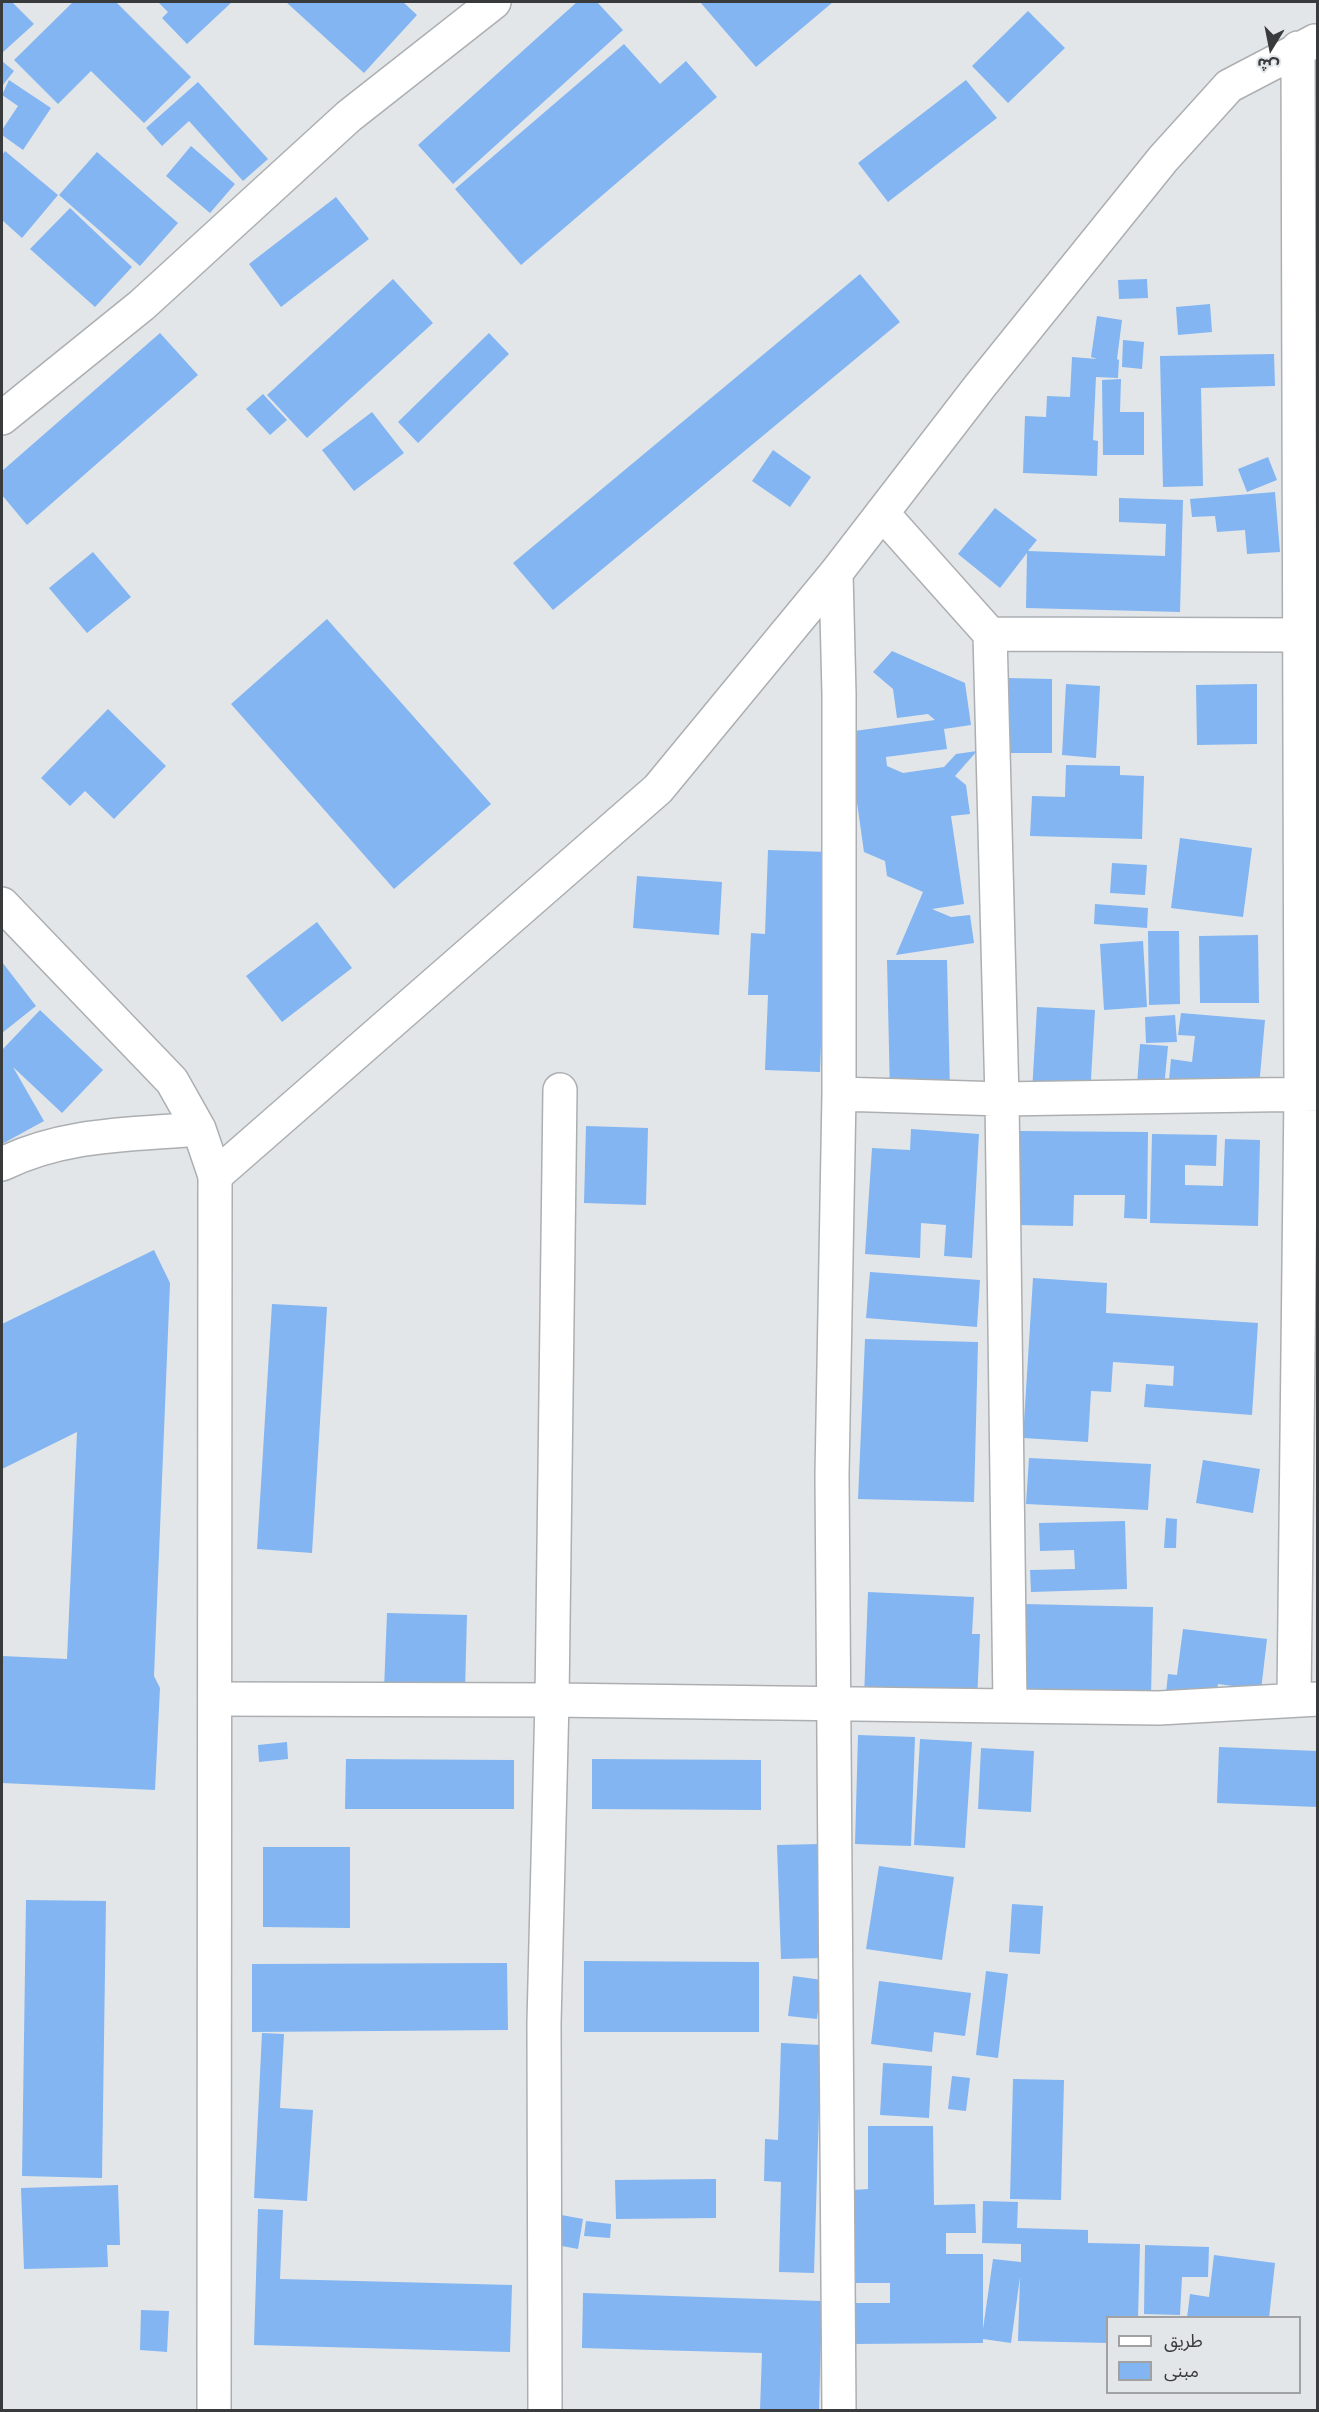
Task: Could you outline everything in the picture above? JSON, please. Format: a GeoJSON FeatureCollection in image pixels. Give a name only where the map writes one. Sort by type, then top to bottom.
{"type":"FeatureCollection","features":[{"type":"Feature","properties":{"kind":"street"},"geometry":{"type":"LineString","coordinates":[[2,418],[142,305],[349,116],[494,2]]}},
{"type":"Feature","properties":{"kind":"street"},"geometry":{"type":"LineString","coordinates":[[215,1176],[658,789],[836,573],[980,386],[1163,159],[1229,87],[1308,44],[1300,635],[1309,1094],[1306,1699],[1159,1708],[552,1700],[215,1699]]}},
{"type":"Feature","properties":{"kind":"street"},"geometry":{"type":"LineString","coordinates":[[882,513],[990,634],[1002,1099],[1010,1706]]}},
{"type":"Feature","properties":{"kind":"street"},"geometry":{"type":"LineString","coordinates":[[836,573],[840,694],[838,1094],[831,1475],[839,2410]]}},
{"type":"Feature","properties":{"kind":"street"},"geometry":{"type":"LineString","coordinates":[[990,634],[1300,635]]}},
{"type":"Feature","properties":{"kind":"street"},"geometry":{"type":"LineString","coordinates":[[2,904],[172,1081],[199,1129],[215,1176],[214,2410]]}},
{"type":"Feature","properties":{"kind":"street"},"geometry":{"type":"LineString","coordinates":[[545,2410],[544,2023],[552,1700],[560,1090]]}},
{"type":"Feature","properties":{"kind":"street"},"geometry":{"type":"LineString","coordinates":[[838,1094],[1002,1099],[1309,1094]]}},
{"type":"Feature","properties":{"kind":"street"},"geometry":{"type":"LineString","coordinates":[[2,1164],[48,1146],[89,1136],[199,1129]]}},
{"type":"Feature","properties":{"kind":"building"},"geometry":{"type":"Polygon","coordinates":[[[2,2],[12,2],[34,24],[2,53],[2,2]]]}},
{"type":"Feature","properties":{"kind":"building"},"geometry":{"type":"Polygon","coordinates":[[[73,2],[116,2],[191,77],[144,123],[91,71],[58,104],[14,60],[73,2]]]}},
{"type":"Feature","properties":{"kind":"building"},"geometry":{"type":"Polygon","coordinates":[[[158,2],[232,2],[187,44],[162,18],[168,12],[158,2]]]}},
{"type":"Feature","properties":{"kind":"building"},"geometry":{"type":"Polygon","coordinates":[[[286,2],[403,2],[417,15],[364,73],[286,2]]]}},
{"type":"Feature","properties":{"kind":"building"},"geometry":{"type":"Polygon","coordinates":[[[577,2],[597,2],[623,30],[453,184],[418,145],[577,2]]]}},
{"type":"Feature","properties":{"kind":"building"},"geometry":{"type":"Polygon","coordinates":[[[700,2],[833,2],[756,67],[700,2]]]}},
{"type":"Feature","properties":{"kind":"building"},"geometry":{"type":"Polygon","coordinates":[[[1028,11],[1065,48],[1008,103],[972,66],[1028,11]]]}},
{"type":"Feature","properties":{"kind":"building"},"geometry":{"type":"Polygon","coordinates":[[[624,44],[660,84],[686,61],[717,97],[521,265],[455,189],[624,44]]]}},
{"type":"Feature","properties":{"kind":"building"},"geometry":{"type":"Polygon","coordinates":[[[2,61],[14,71],[2,86],[2,61]]]}},
{"type":"Feature","properties":{"kind":"building"},"geometry":{"type":"Polygon","coordinates":[[[9,80],[51,108],[23,150],[2,135],[2,130],[18,106],[2,95],[9,80]]]}},
{"type":"Feature","properties":{"kind":"building"},"geometry":{"type":"Polygon","coordinates":[[[966,80],[997,118],[888,202],[858,163],[966,80]]]}},
{"type":"Feature","properties":{"kind":"building"},"geometry":{"type":"Polygon","coordinates":[[[198,82],[268,159],[243,181],[189,121],[162,146],[146,128],[198,82]]]}},
{"type":"Feature","properties":{"kind":"building"},"geometry":{"type":"Polygon","coordinates":[[[191,146],[235,184],[210,213],[166,176],[191,146]]]}},
{"type":"Feature","properties":{"kind":"building"},"geometry":{"type":"Polygon","coordinates":[[[5,151],[58,195],[22,238],[2,220],[2,155],[5,151]]]}},
{"type":"Feature","properties":{"kind":"building"},"geometry":{"type":"Polygon","coordinates":[[[97,152],[178,223],[140,266],[59,195],[97,152]]]}},
{"type":"Feature","properties":{"kind":"building"},"geometry":{"type":"Polygon","coordinates":[[[336,197],[369,239],[281,307],[249,264],[336,197]]]}},
{"type":"Feature","properties":{"kind":"building"},"geometry":{"type":"Polygon","coordinates":[[[70,208],[132,267],[95,307],[30,249],[70,208]]]}},
{"type":"Feature","properties":{"kind":"building"},"geometry":{"type":"Polygon","coordinates":[[[860,274],[900,322],[553,610],[513,563],[860,274]]]}},
{"type":"Feature","properties":{"kind":"building"},"geometry":{"type":"Polygon","coordinates":[[[393,279],[433,323],[307,438],[267,395],[393,279]]]}},
{"type":"Feature","properties":{"kind":"building"},"geometry":{"type":"Polygon","coordinates":[[[1147,279],[1148,298],[1119,299],[1118,280],[1147,279]]]}},
{"type":"Feature","properties":{"kind":"building"},"geometry":{"type":"Polygon","coordinates":[[[1210,304],[1212,332],[1178,335],[1176,307],[1210,304]]]}},
{"type":"Feature","properties":{"kind":"building"},"geometry":{"type":"Polygon","coordinates":[[[1097,316],[1122,320],[1117,359],[1119,360],[1118,378],[1096,377],[1093,440],[1098,441],[1097,476],[1023,473],[1025,416],[1046,417],[1047,396],[1070,397],[1072,357],[1097,359],[1091,357],[1097,316]]]}},
{"type":"Feature","properties":{"kind":"building"},"geometry":{"type":"Polygon","coordinates":[[[160,333],[198,375],[27,525],[2,495],[2,471],[160,333]]]}},
{"type":"Feature","properties":{"kind":"building"},"geometry":{"type":"Polygon","coordinates":[[[489,333],[509,354],[418,443],[398,422],[489,333]]]}},
{"type":"Feature","properties":{"kind":"building"},"geometry":{"type":"Polygon","coordinates":[[[1123,340],[1144,342],[1142,369],[1122,367],[1123,340]]]}},
{"type":"Feature","properties":{"kind":"building"},"geometry":{"type":"Polygon","coordinates":[[[1274,354],[1275,386],[1201,388],[1203,486],[1163,487],[1160,356],[1274,354]]]}},
{"type":"Feature","properties":{"kind":"building"},"geometry":{"type":"Polygon","coordinates":[[[1316,355],[1318,409],[1314,410],[1316,355]]]}},
{"type":"Feature","properties":{"kind":"building"},"geometry":{"type":"Polygon","coordinates":[[[1121,379],[1120,412],[1144,412],[1144,455],[1103,455],[1102,380],[1121,379]]]}},
{"type":"Feature","properties":{"kind":"building"},"geometry":{"type":"Polygon","coordinates":[[[263,394],[287,420],[270,435],[246,409],[263,394]]]}},
{"type":"Feature","properties":{"kind":"building"},"geometry":{"type":"Polygon","coordinates":[[[372,412],[404,453],[354,491],[322,450],[372,412]]]}},
{"type":"Feature","properties":{"kind":"building"},"geometry":{"type":"Polygon","coordinates":[[[773,450],[811,477],[790,507],[752,481],[773,450]]]}},
{"type":"Feature","properties":{"kind":"building"},"geometry":{"type":"Polygon","coordinates":[[[1268,457],[1277,480],[1247,492],[1238,469],[1268,457]]]}},
{"type":"Feature","properties":{"kind":"building"},"geometry":{"type":"Polygon","coordinates":[[[1275,492],[1280,552],[1247,554],[1245,530],[1217,532],[1215,516],[1192,517],[1190,499],[1275,492]]]}},
{"type":"Feature","properties":{"kind":"building"},"geometry":{"type":"Polygon","coordinates":[[[1119,498],[1183,500],[1180,612],[1026,608],[1027,553],[1000,588],[958,554],[995,508],[1037,540],[1028,551],[1165,556],[1166,524],[1119,522],[1119,498]]]}},
{"type":"Feature","properties":{"kind":"building"},"geometry":{"type":"Polygon","coordinates":[[[93,552],[131,597],[87,633],[49,588],[93,552]]]}},
{"type":"Feature","properties":{"kind":"building"},"geometry":{"type":"Polygon","coordinates":[[[327,619],[491,804],[394,889],[231,704],[327,619]]]}},
{"type":"Feature","properties":{"kind":"building"},"geometry":{"type":"Polygon","coordinates":[[[892,651],[965,683],[971,725],[944,729],[947,749],[886,757],[887,766],[903,773],[944,767],[956,754],[977,751],[955,776],[966,785],[970,814],[951,816],[964,904],[932,909],[951,917],[970,915],[974,943],[896,955],[923,892],[887,876],[885,861],[864,852],[847,732],[935,720],[928,714],[897,718],[893,689],[873,672],[892,651]]]}},
{"type":"Feature","properties":{"kind":"building"},"geometry":{"type":"Polygon","coordinates":[[[1008,678],[1052,679],[1052,753],[1008,753],[1008,678]]]}},
{"type":"Feature","properties":{"kind":"building"},"geometry":{"type":"Polygon","coordinates":[[[1066,684],[1100,686],[1096,758],[1062,755],[1066,684]]]}},
{"type":"Feature","properties":{"kind":"building"},"geometry":{"type":"Polygon","coordinates":[[[1257,684],[1257,744],[1197,745],[1196,685],[1257,684]]]}},
{"type":"Feature","properties":{"kind":"building"},"geometry":{"type":"Polygon","coordinates":[[[108,709],[166,766],[114,819],[85,791],[70,806],[41,778],[108,709]]]}},
{"type":"Feature","properties":{"kind":"building"},"geometry":{"type":"Polygon","coordinates":[[[1066,765],[1120,766],[1120,775],[1144,776],[1142,839],[1030,836],[1032,796],[1065,797],[1066,765]]]}},
{"type":"Feature","properties":{"kind":"building"},"geometry":{"type":"Polygon","coordinates":[[[1180,838],[1252,848],[1243,917],[1171,908],[1180,838]]]}},
{"type":"Feature","properties":{"kind":"building"},"geometry":{"type":"Polygon","coordinates":[[[768,850],[828,852],[820,1072],[765,1070],[768,995],[748,995],[751,933],[765,934],[768,850]]]}},
{"type":"Feature","properties":{"kind":"building"},"geometry":{"type":"Polygon","coordinates":[[[1112,863],[1147,865],[1145,895],[1110,893],[1112,863]]]}},
{"type":"Feature","properties":{"kind":"building"},"geometry":{"type":"Polygon","coordinates":[[[637,876],[722,882],[719,935],[633,928],[637,876]]]}},
{"type":"Feature","properties":{"kind":"building"},"geometry":{"type":"Polygon","coordinates":[[[1095,904],[1148,908],[1147,928],[1094,924],[1095,904]]]}},
{"type":"Feature","properties":{"kind":"building"},"geometry":{"type":"Polygon","coordinates":[[[317,922],[352,968],[282,1022],[246,976],[317,922]]]}},
{"type":"Feature","properties":{"kind":"building"},"geometry":{"type":"Polygon","coordinates":[[[1148,931],[1179,931],[1180,1004],[1149,1005],[1148,931]]]}},
{"type":"Feature","properties":{"kind":"building"},"geometry":{"type":"Polygon","coordinates":[[[1258,935],[1259,1003],[1200,1003],[1199,936],[1258,935]]]}},
{"type":"Feature","properties":{"kind":"building"},"geometry":{"type":"Polygon","coordinates":[[[1143,941],[1147,1007],[1104,1010],[1100,944],[1143,941]]]}},
{"type":"Feature","properties":{"kind":"building"},"geometry":{"type":"Polygon","coordinates":[[[887,960],[947,960],[950,1092],[890,1094],[887,960]]]}},
{"type":"Feature","properties":{"kind":"building"},"geometry":{"type":"Polygon","coordinates":[[[2,962],[36,1006],[2,1033],[2,962]]]}},
{"type":"Feature","properties":{"kind":"building"},"geometry":{"type":"Polygon","coordinates":[[[1037,1007],[1095,1010],[1090,1096],[1032,1092],[1037,1007]]]}},
{"type":"Feature","properties":{"kind":"building"},"geometry":{"type":"Polygon","coordinates":[[[40,1010],[103,1070],[62,1113],[13,1067],[44,1121],[2,1144],[2,1050],[40,1010]]]}},
{"type":"Feature","properties":{"kind":"building"},"geometry":{"type":"Polygon","coordinates":[[[1181,1013],[1265,1020],[1258,1098],[1168,1091],[1171,1059],[1192,1062],[1195,1036],[1178,1035],[1181,1013]]]}},
{"type":"Feature","properties":{"kind":"building"},"geometry":{"type":"Polygon","coordinates":[[[1175,1015],[1177,1042],[1146,1043],[1145,1017],[1175,1015]]]}},
{"type":"Feature","properties":{"kind":"building"},"geometry":{"type":"Polygon","coordinates":[[[1140,1044],[1168,1046],[1164,1088],[1137,1085],[1140,1044]]]}},
{"type":"Feature","properties":{"kind":"building"},"geometry":{"type":"Polygon","coordinates":[[[586,1126],[648,1128],[646,1205],[584,1203],[586,1126]]]}},
{"type":"Feature","properties":{"kind":"building"},"geometry":{"type":"Polygon","coordinates":[[[911,1129],[979,1134],[972,1258],[944,1256],[946,1225],[921,1223],[920,1258],[865,1254],[872,1148],[910,1150],[911,1129]]]}},
{"type":"Feature","properties":{"kind":"building"},"geometry":{"type":"Polygon","coordinates":[[[1018,1131],[1148,1132],[1147,1219],[1124,1218],[1125,1195],[1074,1195],[1073,1226],[1017,1225],[1018,1131]]]}},
{"type":"Feature","properties":{"kind":"building"},"geometry":{"type":"Polygon","coordinates":[[[1152,1134],[1217,1135],[1216,1166],[1185,1165],[1185,1185],[1223,1186],[1225,1139],[1260,1140],[1258,1226],[1150,1223],[1152,1134]]]}},
{"type":"Feature","properties":{"kind":"building"},"geometry":{"type":"Polygon","coordinates":[[[154,1250],[170,1283],[154,1676],[160,1688],[155,1790],[2,1783],[2,1656],[67,1659],[77,1432],[2,1469],[2,1324],[154,1250]]]}},
{"type":"Feature","properties":{"kind":"building"},"geometry":{"type":"Polygon","coordinates":[[[870,1272],[980,1280],[977,1327],[866,1318],[870,1272]]]}},
{"type":"Feature","properties":{"kind":"building"},"geometry":{"type":"Polygon","coordinates":[[[1033,1278],[1107,1283],[1106,1313],[1258,1323],[1252,1415],[1144,1407],[1146,1384],[1173,1386],[1174,1366],[1113,1362],[1111,1392],[1091,1391],[1088,1442],[1023,1438],[1033,1278]]]}},
{"type":"Feature","properties":{"kind":"building"},"geometry":{"type":"Polygon","coordinates":[[[272,1304],[327,1307],[312,1553],[257,1549],[272,1304]]]}},
{"type":"Feature","properties":{"kind":"building"},"geometry":{"type":"Polygon","coordinates":[[[865,1339],[978,1342],[974,1502],[858,1499],[865,1339]]]}},
{"type":"Feature","properties":{"kind":"building"},"geometry":{"type":"Polygon","coordinates":[[[1029,1458],[1151,1464],[1148,1510],[1026,1504],[1029,1458]]]}},
{"type":"Feature","properties":{"kind":"building"},"geometry":{"type":"Polygon","coordinates":[[[1203,1460],[1260,1469],[1253,1513],[1196,1503],[1203,1460]]]}},
{"type":"Feature","properties":{"kind":"building"},"geometry":{"type":"Polygon","coordinates":[[[1166,1518],[1177,1519],[1176,1548],[1164,1548],[1166,1518]]]}},
{"type":"Feature","properties":{"kind":"building"},"geometry":{"type":"Polygon","coordinates":[[[1125,1521],[1127,1589],[1031,1592],[1030,1570],[1075,1569],[1074,1550],[1040,1551],[1039,1523],[1125,1521]]]}},
{"type":"Feature","properties":{"kind":"building"},"geometry":{"type":"Polygon","coordinates":[[[868,1592],[974,1597],[972,1634],[980,1634],[977,1702],[864,1697],[868,1592]]]}},
{"type":"Feature","properties":{"kind":"building"},"geometry":{"type":"Polygon","coordinates":[[[1024,1604],[1153,1607],[1151,1696],[1022,1692],[1024,1604]]]}},
{"type":"Feature","properties":{"kind":"building"},"geometry":{"type":"Polygon","coordinates":[[[387,1613],[467,1615],[465,1692],[384,1690],[387,1613]]]}},
{"type":"Feature","properties":{"kind":"building"},"geometry":{"type":"Polygon","coordinates":[[[1183,1629],[1267,1639],[1261,1690],[1218,1684],[1215,1708],[1165,1702],[1168,1674],[1177,1675],[1183,1629]]]}},
{"type":"Feature","properties":{"kind":"building"},"geometry":{"type":"Polygon","coordinates":[[[858,1735],[915,1737],[911,1846],[855,1844],[858,1735]]]}},
{"type":"Feature","properties":{"kind":"building"},"geometry":{"type":"Polygon","coordinates":[[[920,1739],[972,1742],[965,1848],[914,1845],[920,1739]]]}},
{"type":"Feature","properties":{"kind":"building"},"geometry":{"type":"Polygon","coordinates":[[[287,1742],[288,1759],[259,1762],[258,1745],[287,1742]]]}},
{"type":"Feature","properties":{"kind":"building"},"geometry":{"type":"Polygon","coordinates":[[[1219,1747],[1318,1751],[1317,1807],[1217,1803],[1219,1747]]]}},
{"type":"Feature","properties":{"kind":"building"},"geometry":{"type":"Polygon","coordinates":[[[981,1748],[1034,1751],[1031,1812],[978,1809],[981,1748]]]}},
{"type":"Feature","properties":{"kind":"building"},"geometry":{"type":"Polygon","coordinates":[[[346,1759],[514,1760],[514,1809],[345,1809],[346,1759]]]}},
{"type":"Feature","properties":{"kind":"building"},"geometry":{"type":"Polygon","coordinates":[[[592,1759],[761,1760],[761,1810],[592,1809],[592,1759]]]}},
{"type":"Feature","properties":{"kind":"building"},"geometry":{"type":"Polygon","coordinates":[[[820,1844],[823,1958],[781,1959],[777,1845],[820,1844]]]}},
{"type":"Feature","properties":{"kind":"building"},"geometry":{"type":"Polygon","coordinates":[[[263,1847],[350,1847],[350,1928],[263,1927],[263,1847]]]}},
{"type":"Feature","properties":{"kind":"building"},"geometry":{"type":"Polygon","coordinates":[[[879,1866],[954,1877],[942,1960],[866,1949],[879,1866]]]}},
{"type":"Feature","properties":{"kind":"building"},"geometry":{"type":"Polygon","coordinates":[[[26,1900],[106,1901],[102,2178],[22,2176],[26,1900]]]}},
{"type":"Feature","properties":{"kind":"building"},"geometry":{"type":"Polygon","coordinates":[[[1012,1904],[1043,1906],[1040,1954],[1009,1952],[1012,1904]]]}},
{"type":"Feature","properties":{"kind":"building"},"geometry":{"type":"Polygon","coordinates":[[[584,1961],[759,1962],[759,2032],[584,2032],[584,1961]]]}},
{"type":"Feature","properties":{"kind":"building"},"geometry":{"type":"Polygon","coordinates":[[[507,1963],[508,2030],[252,2032],[252,1964],[507,1963]]]}},
{"type":"Feature","properties":{"kind":"building"},"geometry":{"type":"Polygon","coordinates":[[[986,1971],[1008,1974],[998,2058],[976,2055],[986,1971]]]}},
{"type":"Feature","properties":{"kind":"building"},"geometry":{"type":"Polygon","coordinates":[[[793,1976],[822,1980],[817,2019],[788,2016],[793,1976]]]}},
{"type":"Feature","properties":{"kind":"building"},"geometry":{"type":"Polygon","coordinates":[[[879,1981],[971,1993],[965,2036],[934,2032],[932,2052],[871,2044],[879,1981]]]}},
{"type":"Feature","properties":{"kind":"building"},"geometry":{"type":"Polygon","coordinates":[[[262,2033],[284,2034],[280,2108],[313,2110],[307,2201],[254,2198],[262,2033]]]}},
{"type":"Feature","properties":{"kind":"building"},"geometry":{"type":"Polygon","coordinates":[[[781,2043],[821,2045],[814,2273],[779,2272],[781,2182],[764,2181],[765,2139],[778,2140],[781,2043]]]}},
{"type":"Feature","properties":{"kind":"building"},"geometry":{"type":"Polygon","coordinates":[[[883,2063],[932,2066],[929,2118],[880,2115],[883,2063]]]}},
{"type":"Feature","properties":{"kind":"building"},"geometry":{"type":"Polygon","coordinates":[[[952,2076],[970,2078],[966,2111],[948,2109],[952,2076]]]}},
{"type":"Feature","properties":{"kind":"building"},"geometry":{"type":"Polygon","coordinates":[[[1013,2079],[1064,2080],[1061,2200],[1010,2199],[1013,2079]]]}},
{"type":"Feature","properties":{"kind":"building"},"geometry":{"type":"Polygon","coordinates":[[[868,2126],[933,2126],[934,2205],[975,2204],[976,2233],[946,2233],[946,2254],[983,2254],[983,2329],[993,2259],[1021,2262],[1021,2244],[982,2243],[983,2201],[1018,2202],[1017,2228],[1088,2230],[1088,2243],[1140,2244],[1138,2316],[1106,2316],[1106,2343],[1018,2341],[1020,2277],[1011,2343],[983,2339],[983,2343],[852,2344],[851,2303],[890,2303],[890,2283],[854,2283],[853,2190],[868,2189],[868,2126]]]}},
{"type":"Feature","properties":{"kind":"building"},"geometry":{"type":"Polygon","coordinates":[[[716,2179],[716,2218],[616,2219],[615,2180],[716,2179]]]}},
{"type":"Feature","properties":{"kind":"building"},"geometry":{"type":"Polygon","coordinates":[[[118,2185],[120,2245],[107,2245],[108,2267],[24,2269],[21,2188],[118,2185]]]}},
{"type":"Feature","properties":{"kind":"building"},"geometry":{"type":"Polygon","coordinates":[[[258,2209],[283,2210],[280,2279],[512,2285],[510,2352],[254,2345],[258,2209]]]}},
{"type":"Feature","properties":{"kind":"building"},"geometry":{"type":"Polygon","coordinates":[[[556,2214],[583,2219],[578,2249],[551,2244],[556,2214]]]}},
{"type":"Feature","properties":{"kind":"building"},"geometry":{"type":"Polygon","coordinates":[[[586,2221],[611,2224],[610,2238],[584,2236],[586,2221]]]}},
{"type":"Feature","properties":{"kind":"building"},"geometry":{"type":"Polygon","coordinates":[[[1145,2245],[1209,2247],[1208,2277],[1182,2277],[1180,2315],[1144,2314],[1145,2245]]]}},
{"type":"Feature","properties":{"kind":"building"},"geometry":{"type":"Polygon","coordinates":[[[1214,2255],[1275,2263],[1269,2316],[1187,2316],[1190,2294],[1209,2297],[1214,2255]]]}},
{"type":"Feature","properties":{"kind":"building"},"geometry":{"type":"Polygon","coordinates":[[[583,2293],[822,2301],[819,2410],[760,2410],[762,2353],[582,2348],[583,2293]]]}},
{"type":"Feature","properties":{"kind":"building"},"geometry":{"type":"Polygon","coordinates":[[[141,2310],[169,2311],[167,2352],[140,2350],[141,2310]]]}}]}
